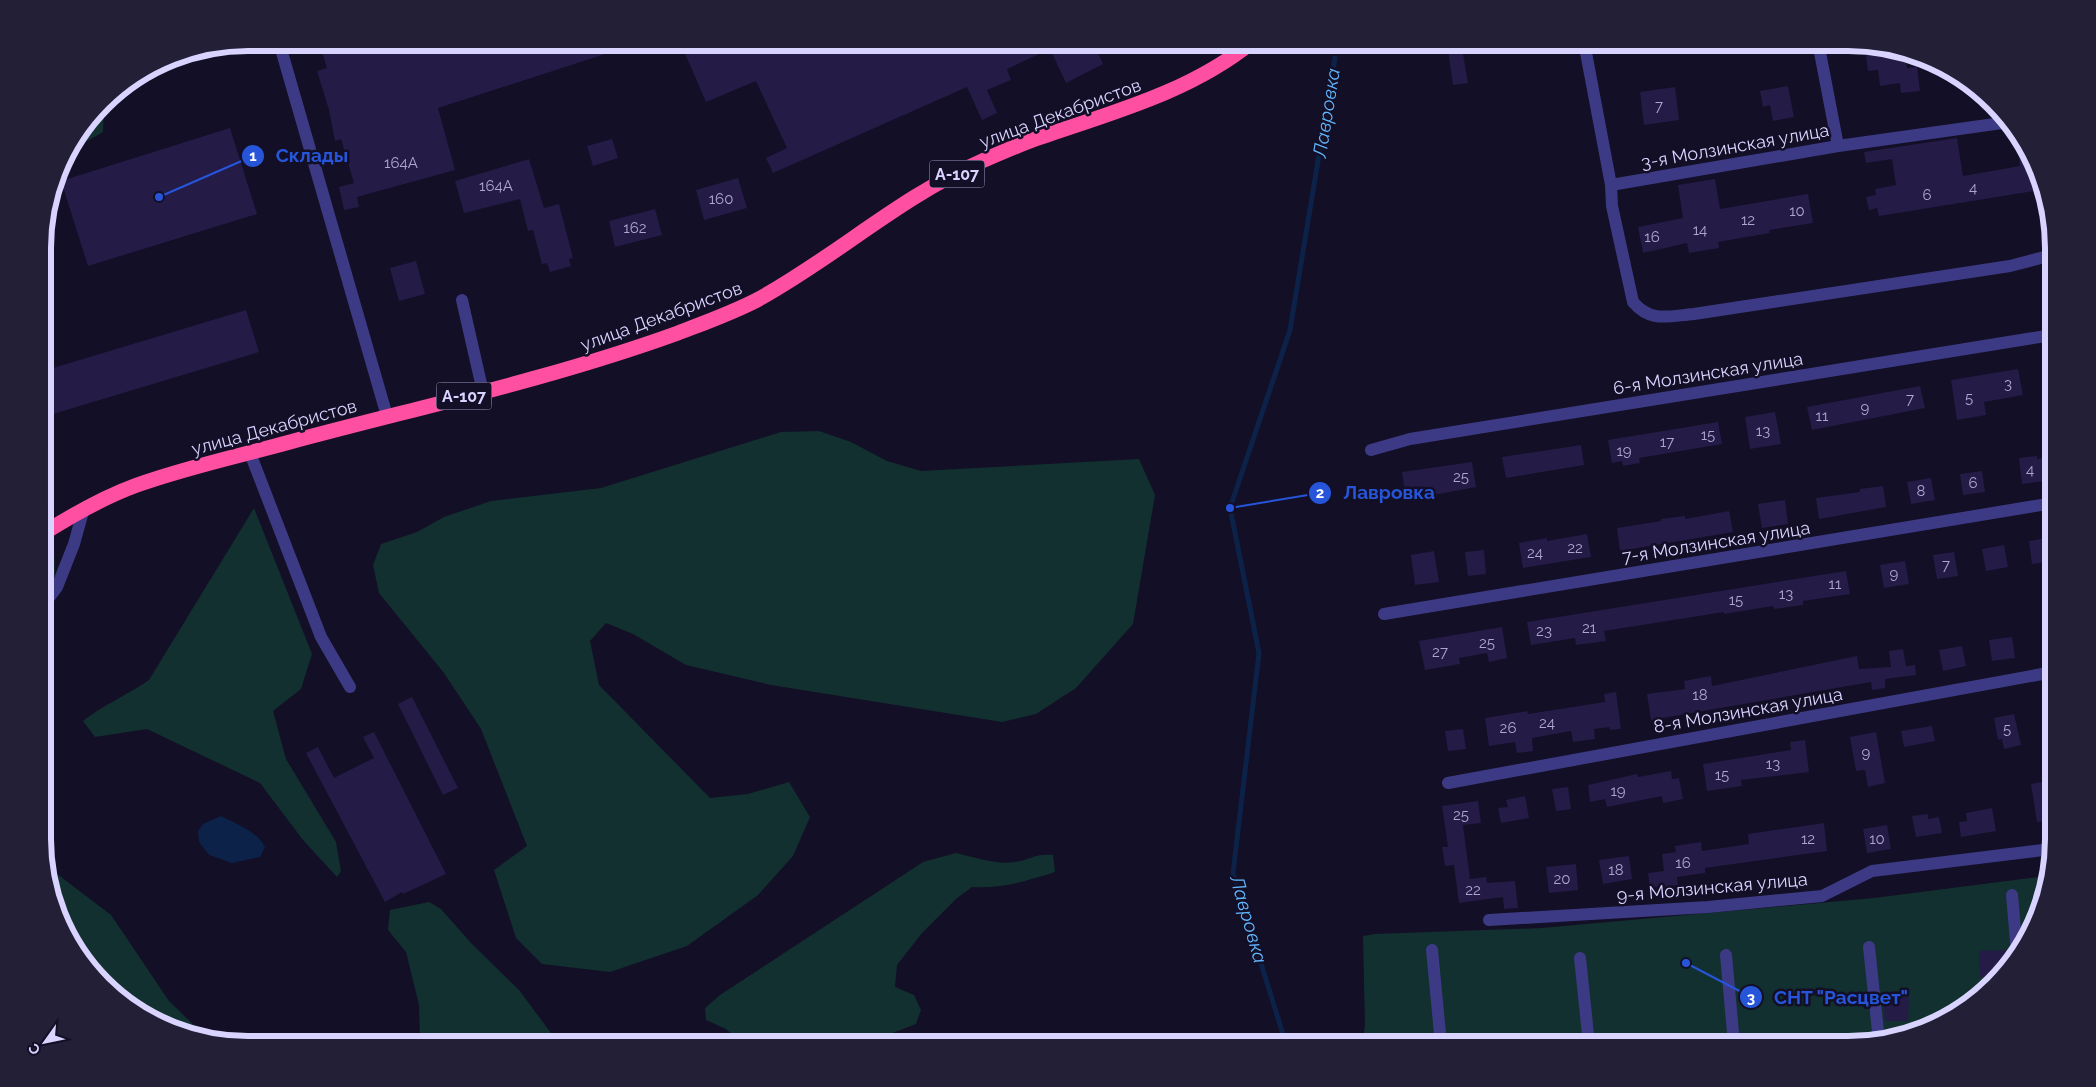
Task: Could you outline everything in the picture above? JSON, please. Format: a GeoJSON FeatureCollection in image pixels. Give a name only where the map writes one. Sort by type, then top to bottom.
{"type":"FeatureCollection","features":[{"type":"Feature","properties":{"kind":"highway","name":"улица Декабристов"},"geometry":{"type":"LineString","coordinates":[[51,529],[84,508],[136,485],[387,416],[552,375],[715,319],[756,300],[801,273],[923,191],[976,164],[1028,142],[1165,94],[1204,74],[1238,51]]}},
{"type":"Feature","properties":{"kind":"street"},"geometry":{"type":"LineString","coordinates":[[282,51],[387,416]]}},
{"type":"Feature","properties":{"kind":"street"},"geometry":{"type":"LineString","coordinates":[[1586,51],[1611,185],[1612,206],[1633,302],[1642,312],[1658,317],[1694,314],[2010,266],[2045,256]]}},
{"type":"Feature","properties":{"kind":"street"},"geometry":{"type":"LineString","coordinates":[[1820,51],[1838,146]]}},
{"type":"Feature","properties":{"kind":"street","name":"3-я Молзинская улица"},"geometry":{"type":"LineString","coordinates":[[1611,185],[1838,146],[2000,123]]}},
{"type":"Feature","properties":{"kind":"street"},"geometry":{"type":"LineString","coordinates":[[462,300],[483,392]]}},
{"type":"Feature","properties":{"kind":"street","name":"6-я Молзинская улица"},"geometry":{"type":"LineString","coordinates":[[1371,450],[1410,439],[2045,336]]}},
{"type":"Feature","properties":{"kind":"street"},"geometry":{"type":"LineString","coordinates":[[250,453],[321,637],[350,687]]}},
{"type":"Feature","properties":{"kind":"street","name":"7-я Молзинская улица"},"geometry":{"type":"LineString","coordinates":[[1384,614],[2045,505]]}},
{"type":"Feature","properties":{"kind":"street"},"geometry":{"type":"LineString","coordinates":[[51,595],[57,587],[74,544],[84,508]]}},
{"type":"Feature","properties":{"kind":"street","name":"8-я Молзинская улица"},"geometry":{"type":"LineString","coordinates":[[1448,782],[2045,673]]}},
{"type":"Feature","properties":{"kind":"street","name":"9-я Молзинская улица"},"geometry":{"type":"LineString","coordinates":[[1489,920],[1708,907],[1822,896],[1872,871],[2044,850]]}},
{"type":"Feature","properties":{"kind":"street"},"geometry":{"type":"LineString","coordinates":[[2012,895],[2016,941]]}},
{"type":"Feature","properties":{"kind":"street"},"geometry":{"type":"LineString","coordinates":[[1869,947],[1878,1033]]}},
{"type":"Feature","properties":{"kind":"street"},"geometry":{"type":"LineString","coordinates":[[1432,950],[1440,1036]]}},
{"type":"Feature","properties":{"kind":"street"},"geometry":{"type":"LineString","coordinates":[[1726,955],[1733,1036]]}},
{"type":"Feature","properties":{"kind":"street"},"geometry":{"type":"LineString","coordinates":[[1580,958],[1588,1036]]}},
{"type":"Feature","properties":{"kind":"green space"},"geometry":{"type":"Polygon","coordinates":[[[104,114],[103,132],[81,145],[104,114]]]}},
{"type":"Feature","properties":{"kind":"green space"},"geometry":{"type":"Polygon","coordinates":[[[819,431],[851,442],[887,461],[921,471],[1139,459],[1155,495],[1133,624],[1076,688],[1036,714],[1002,722],[771,685],[686,665],[633,634],[606,623],[590,641],[599,685],[710,798],[748,794],[789,782],[810,817],[793,856],[758,895],[687,946],[610,972],[542,964],[516,938],[494,870],[527,846],[481,729],[444,673],[379,593],[373,565],[381,544],[417,532],[444,517],[491,501],[601,488],[781,432],[819,431]]]}},
{"type":"Feature","properties":{"kind":"green space"},"geometry":{"type":"Polygon","coordinates":[[[254,508],[312,654],[301,689],[273,711],[286,759],[336,842],[341,871],[337,877],[303,840],[260,783],[147,729],[95,737],[83,721],[149,680],[254,508]]]}},
{"type":"Feature","properties":{"kind":"green space"},"geometry":{"type":"Polygon","coordinates":[[[54,549],[55,575],[51,578],[51,551],[54,549]]]}},
{"type":"Feature","properties":{"kind":"green space"},"geometry":{"type":"Polygon","coordinates":[[[956,853],[1008,863],[1041,855],[1053,855],[1055,872],[1004,886],[972,887],[957,898],[922,933],[897,965],[895,987],[914,995],[921,1010],[916,1024],[884,1036],[734,1036],[726,1029],[706,1020],[705,1008],[720,995],[923,862],[956,853]]]}},
{"type":"Feature","properties":{"kind":"green space"},"geometry":{"type":"Polygon","coordinates":[[[54,872],[111,915],[169,1001],[198,1029],[173,1021],[139,1003],[118,987],[100,969],[84,948],[66,914],[54,872]]]}},
{"type":"Feature","properties":{"kind":"green space"},"geometry":{"type":"Polygon","coordinates":[[[2041,877],[2030,914],[2012,948],[1996,969],[1978,987],[1957,1003],[1923,1021],[1899,1029],[1874,1034],[1848,1036],[1363,1036],[1365,1026],[1363,936],[1542,928],[1874,898],[2041,877]]]}},
{"type":"Feature","properties":{"kind":"green space"},"geometry":{"type":"Polygon","coordinates":[[[429,902],[441,909],[471,943],[519,990],[554,1036],[420,1036],[419,1005],[406,952],[388,930],[390,910],[429,902]]]}},
{"type":"Feature","properties":{"kind":"water"},"geometry":{"type":"Polygon","coordinates":[[[221,816],[246,829],[261,841],[265,847],[260,857],[232,863],[209,855],[199,842],[198,831],[203,824],[221,816]]]}},
{"type":"Feature","properties":{"kind":"building"},"geometry":{"type":"Polygon","coordinates":[[[322,51],[614,51],[438,108],[455,170],[357,197],[359,207],[344,210],[339,187],[354,183],[341,139],[335,141],[329,110],[317,71],[327,68],[322,51]]]}},
{"type":"Feature","properties":{"kind":"building"},"geometry":{"type":"Polygon","coordinates":[[[684,51],[1046,51],[1007,69],[1011,80],[987,90],[997,113],[982,120],[967,87],[773,173],[766,158],[787,148],[756,81],[706,102],[684,51]]]}},
{"type":"Feature","properties":{"kind":"building"},"geometry":{"type":"Polygon","coordinates":[[[1051,51],[1097,51],[1103,64],[1066,83],[1051,51]]]}},
{"type":"Feature","properties":{"kind":"building"},"geometry":{"type":"Polygon","coordinates":[[[1448,51],[1463,51],[1468,83],[1453,85],[1448,51]]]}},
{"type":"Feature","properties":{"kind":"building"},"geometry":{"type":"Polygon","coordinates":[[[1877,54],[1899,58],[1906,60],[1907,68],[1917,67],[1920,91],[1901,93],[1900,83],[1880,86],[1878,70],[1868,71],[1866,55],[1877,54]]]}},
{"type":"Feature","properties":{"kind":"building"},"geometry":{"type":"Polygon","coordinates":[[[1788,86],[1794,117],[1773,121],[1770,105],[1763,107],[1760,91],[1788,86]]]}},
{"type":"Feature","properties":{"kind":"building"},"geometry":{"type":"Polygon","coordinates":[[[1675,87],[1679,120],[1644,125],[1640,92],[1675,87]]]}},
{"type":"Feature","properties":{"kind":"building"},"geometry":{"type":"Polygon","coordinates":[[[230,128],[257,214],[88,266],[62,185],[64,180],[230,128]]]}},
{"type":"Feature","properties":{"kind":"building"},"geometry":{"type":"Polygon","coordinates":[[[1957,138],[1963,176],[2020,166],[2018,150],[2030,173],[2036,191],[1879,216],[1877,208],[1869,210],[1866,197],[1876,195],[1875,189],[1896,185],[1892,159],[1866,163],[1864,152],[1957,138]]]}},
{"type":"Feature","properties":{"kind":"building"},"geometry":{"type":"Polygon","coordinates":[[[612,139],[618,158],[593,166],[587,146],[612,139]]]}},
{"type":"Feature","properties":{"kind":"building"},"geometry":{"type":"Polygon","coordinates":[[[529,159],[544,208],[559,204],[573,258],[569,259],[571,266],[550,272],[547,263],[542,264],[533,230],[528,231],[520,199],[464,213],[455,181],[529,159]]]}},
{"type":"Feature","properties":{"kind":"building"},"geometry":{"type":"Polygon","coordinates":[[[738,178],[747,208],[704,220],[696,190],[738,178]]]}},
{"type":"Feature","properties":{"kind":"building"},"geometry":{"type":"Polygon","coordinates":[[[1715,179],[1720,209],[1808,194],[1813,223],[1769,230],[1770,233],[1718,242],[1719,248],[1689,253],[1687,243],[1643,253],[1638,227],[1683,218],[1678,185],[1715,179]]]}},
{"type":"Feature","properties":{"kind":"building"},"geometry":{"type":"Polygon","coordinates":[[[655,209],[662,235],[615,247],[609,221],[655,209]]]}},
{"type":"Feature","properties":{"kind":"building"},"geometry":{"type":"Polygon","coordinates":[[[416,261],[425,294],[399,301],[390,268],[416,261]]]}},
{"type":"Feature","properties":{"kind":"building"},"geometry":{"type":"Polygon","coordinates":[[[246,310],[259,352],[51,415],[51,369],[246,310]]]}},
{"type":"Feature","properties":{"kind":"building"},"geometry":{"type":"Polygon","coordinates":[[[2018,369],[2023,395],[1984,402],[1986,415],[1957,420],[1951,380],[2018,369]]]}},
{"type":"Feature","properties":{"kind":"building"},"geometry":{"type":"Polygon","coordinates":[[[1920,386],[1925,408],[1812,430],[1807,407],[1920,386]]]}},
{"type":"Feature","properties":{"kind":"building"},"geometry":{"type":"Polygon","coordinates":[[[1775,412],[1781,444],[1750,449],[1745,417],[1775,412]]]}},
{"type":"Feature","properties":{"kind":"building"},"geometry":{"type":"Polygon","coordinates":[[[1718,422],[1722,444],[1639,458],[1640,463],[1623,466],[1622,461],[1612,463],[1608,440],[1718,422]]]}},
{"type":"Feature","properties":{"kind":"building"},"geometry":{"type":"Polygon","coordinates":[[[1581,445],[1584,465],[1506,478],[1502,457],[1581,445]]]}},
{"type":"Feature","properties":{"kind":"building"},"geometry":{"type":"Polygon","coordinates":[[[2037,456],[2037,459],[2045,457],[2045,481],[2022,484],[2019,458],[2037,456]]]}},
{"type":"Feature","properties":{"kind":"building"},"geometry":{"type":"Polygon","coordinates":[[[1472,462],[1476,487],[1406,500],[1402,472],[1472,462]]]}},
{"type":"Feature","properties":{"kind":"building"},"geometry":{"type":"Polygon","coordinates":[[[1982,471],[1985,492],[1963,495],[1960,474],[1982,471]]]}},
{"type":"Feature","properties":{"kind":"building"},"geometry":{"type":"Polygon","coordinates":[[[1931,478],[1935,500],[1911,504],[1907,482],[1931,478]]]}},
{"type":"Feature","properties":{"kind":"building"},"geometry":{"type":"Polygon","coordinates":[[[1883,486],[1886,507],[1819,519],[1816,498],[1860,492],[1860,489],[1883,486]]]}},
{"type":"Feature","properties":{"kind":"building"},"geometry":{"type":"Polygon","coordinates":[[[1785,500],[1788,524],[1762,528],[1758,504],[1785,500]]]}},
{"type":"Feature","properties":{"kind":"building"},"geometry":{"type":"Polygon","coordinates":[[[1729,511],[1733,532],[1620,551],[1617,528],[1661,521],[1661,519],[1685,516],[1685,519],[1729,511]]]}},
{"type":"Feature","properties":{"kind":"building"},"geometry":{"type":"Polygon","coordinates":[[[1587,534],[1591,557],[1523,568],[1519,543],[1547,538],[1547,541],[1587,534]]]}},
{"type":"Feature","properties":{"kind":"building"},"geometry":{"type":"Polygon","coordinates":[[[2045,538],[2045,562],[2032,564],[2029,541],[2045,538]]]}},
{"type":"Feature","properties":{"kind":"building"},"geometry":{"type":"Polygon","coordinates":[[[2004,545],[2008,567],[1986,571],[1982,549],[2004,545]]]}},
{"type":"Feature","properties":{"kind":"building"},"geometry":{"type":"Polygon","coordinates":[[[1484,550],[1486,574],[1468,576],[1465,552],[1484,550]]]}},
{"type":"Feature","properties":{"kind":"building"},"geometry":{"type":"Polygon","coordinates":[[[1434,551],[1439,582],[1415,585],[1411,555],[1434,551]]]}},
{"type":"Feature","properties":{"kind":"building"},"geometry":{"type":"Polygon","coordinates":[[[1954,552],[1958,576],[1937,579],[1933,555],[1954,552]]]}},
{"type":"Feature","properties":{"kind":"building"},"geometry":{"type":"Polygon","coordinates":[[[1905,561],[1909,584],[1884,588],[1880,565],[1905,561]]]}},
{"type":"Feature","properties":{"kind":"building"},"geometry":{"type":"Polygon","coordinates":[[[1846,571],[1850,594],[1803,601],[1803,605],[1774,609],[1773,606],[1724,614],[1724,612],[1604,631],[1606,641],[1576,645],[1575,638],[1531,645],[1527,622],[1846,571]]]}},
{"type":"Feature","properties":{"kind":"building"},"geometry":{"type":"Polygon","coordinates":[[[1502,627],[1507,658],[1489,662],[1487,653],[1459,658],[1460,664],[1425,670],[1419,641],[1502,627]]]}},
{"type":"Feature","properties":{"kind":"building"},"geometry":{"type":"Polygon","coordinates":[[[2012,637],[2015,658],[1992,661],[1989,640],[2012,637]]]}},
{"type":"Feature","properties":{"kind":"building"},"geometry":{"type":"Polygon","coordinates":[[[1962,646],[1966,666],[1943,671],[1939,650],[1962,646]]]}},
{"type":"Feature","properties":{"kind":"building"},"geometry":{"type":"Polygon","coordinates":[[[1903,649],[1906,666],[1915,665],[1916,675],[1885,679],[1885,688],[1872,690],[1871,682],[1651,720],[1647,694],[1685,689],[1684,681],[1711,676],[1712,686],[1857,656],[1859,669],[1891,667],[1889,651],[1903,649]]]}},
{"type":"Feature","properties":{"kind":"building"},"geometry":{"type":"Polygon","coordinates":[[[1616,692],[1621,729],[1610,730],[1609,727],[1594,729],[1595,739],[1573,742],[1571,731],[1532,738],[1533,751],[1517,753],[1515,742],[1489,746],[1485,718],[1527,711],[1528,714],[1605,702],[1604,694],[1616,692]]]}},
{"type":"Feature","properties":{"kind":"building"},"geometry":{"type":"Polygon","coordinates":[[[412,697],[458,788],[443,795],[398,704],[412,697]]]}},
{"type":"Feature","properties":{"kind":"building"},"geometry":{"type":"Polygon","coordinates":[[[2014,714],[2021,745],[2004,749],[2002,739],[1998,740],[1994,718],[2014,714]]]}},
{"type":"Feature","properties":{"kind":"building"},"geometry":{"type":"Polygon","coordinates":[[[1932,726],[1935,741],[1904,747],[1901,731],[1932,726]]]}},
{"type":"Feature","properties":{"kind":"building"},"geometry":{"type":"Polygon","coordinates":[[[1463,729],[1466,749],[1448,751],[1445,731],[1463,729]]]}},
{"type":"Feature","properties":{"kind":"building"},"geometry":{"type":"Polygon","coordinates":[[[374,732],[446,874],[403,894],[402,892],[385,902],[306,753],[318,747],[334,778],[374,758],[363,737],[374,732]]]}},
{"type":"Feature","properties":{"kind":"building"},"geometry":{"type":"Polygon","coordinates":[[[1876,732],[1885,783],[1868,787],[1865,770],[1856,771],[1850,737],[1876,732]]]}},
{"type":"Feature","properties":{"kind":"building"},"geometry":{"type":"Polygon","coordinates":[[[1805,740],[1809,772],[1741,780],[1742,786],[1707,791],[1703,764],[1791,750],[1790,742],[1805,740]]]}},
{"type":"Feature","properties":{"kind":"building"},"geometry":{"type":"Polygon","coordinates":[[[1671,771],[1672,779],[1679,778],[1683,799],[1663,803],[1662,796],[1607,807],[1605,799],[1590,802],[1588,785],[1637,774],[1638,777],[1671,771]]]}},
{"type":"Feature","properties":{"kind":"building"},"geometry":{"type":"Polygon","coordinates":[[[2045,782],[2045,821],[2037,822],[2031,784],[2045,782]]]}},
{"type":"Feature","properties":{"kind":"building"},"geometry":{"type":"Polygon","coordinates":[[[1568,787],[1571,809],[1556,811],[1552,789],[1568,787]]]}},
{"type":"Feature","properties":{"kind":"building"},"geometry":{"type":"Polygon","coordinates":[[[1525,796],[1529,818],[1501,823],[1498,808],[1508,807],[1506,800],[1525,796]]]}},
{"type":"Feature","properties":{"kind":"building"},"geometry":{"type":"Polygon","coordinates":[[[1478,801],[1481,823],[1463,825],[1470,879],[1486,877],[1487,883],[1515,881],[1518,908],[1504,909],[1503,897],[1459,903],[1454,865],[1445,866],[1442,847],[1448,847],[1442,806],[1478,801]]]}},
{"type":"Feature","properties":{"kind":"building"},"geometry":{"type":"Polygon","coordinates":[[[1992,808],[1996,831],[1961,837],[1959,822],[1967,821],[1966,813],[1992,808]]]}},
{"type":"Feature","properties":{"kind":"building"},"geometry":{"type":"Polygon","coordinates":[[[1928,814],[1928,819],[1939,817],[1942,833],[1916,837],[1912,816],[1928,814]]]}},
{"type":"Feature","properties":{"kind":"building"},"geometry":{"type":"Polygon","coordinates":[[[1824,823],[1827,851],[1705,868],[1705,873],[1677,877],[1678,885],[1650,888],[1648,873],[1664,871],[1662,854],[1676,852],[1675,846],[1701,842],[1702,851],[1749,844],[1748,834],[1824,823]]]}},
{"type":"Feature","properties":{"kind":"building"},"geometry":{"type":"Polygon","coordinates":[[[1887,825],[1891,849],[1867,853],[1863,829],[1887,825]]]}},
{"type":"Feature","properties":{"kind":"building"},"geometry":{"type":"Polygon","coordinates":[[[1629,856],[1632,879],[1603,884],[1599,860],[1629,856]]]}},
{"type":"Feature","properties":{"kind":"building"},"geometry":{"type":"Polygon","coordinates":[[[1576,864],[1578,890],[1549,893],[1546,867],[1576,864]]]}},
{"type":"Feature","properties":{"kind":"building"},"geometry":{"type":"Polygon","coordinates":[[[2009,950],[2009,952],[1989,976],[1980,977],[1979,951],[2009,950]]]}},
{"type":"Feature","properties":{"kind":"building"},"geometry":{"type":"Polygon","coordinates":[[[1883,997],[1909,997],[1908,1021],[1885,1021],[1883,997]]]}},
{"type":"Feature","properties":{"kind":"waterway","name":"Лавровка"},"geometry":{"type":"LineString","coordinates":[[1284,1036],[1233,873],[1259,653],[1230,508],[1290,330],[1335,58]]}},
{"type":"Feature","properties":{"kind":"place","name":"Склады"},"geometry":{"type":"Point","coordinates":[159,197]}},
{"type":"Feature","properties":{"kind":"place","name":"Лавровка"},"geometry":{"type":"Point","coordinates":[1230,508]}},
{"type":"Feature","properties":{"kind":"place","name":"СНТ \"Расцвет\""},"geometry":{"type":"Point","coordinates":[1686,963]}}]}
